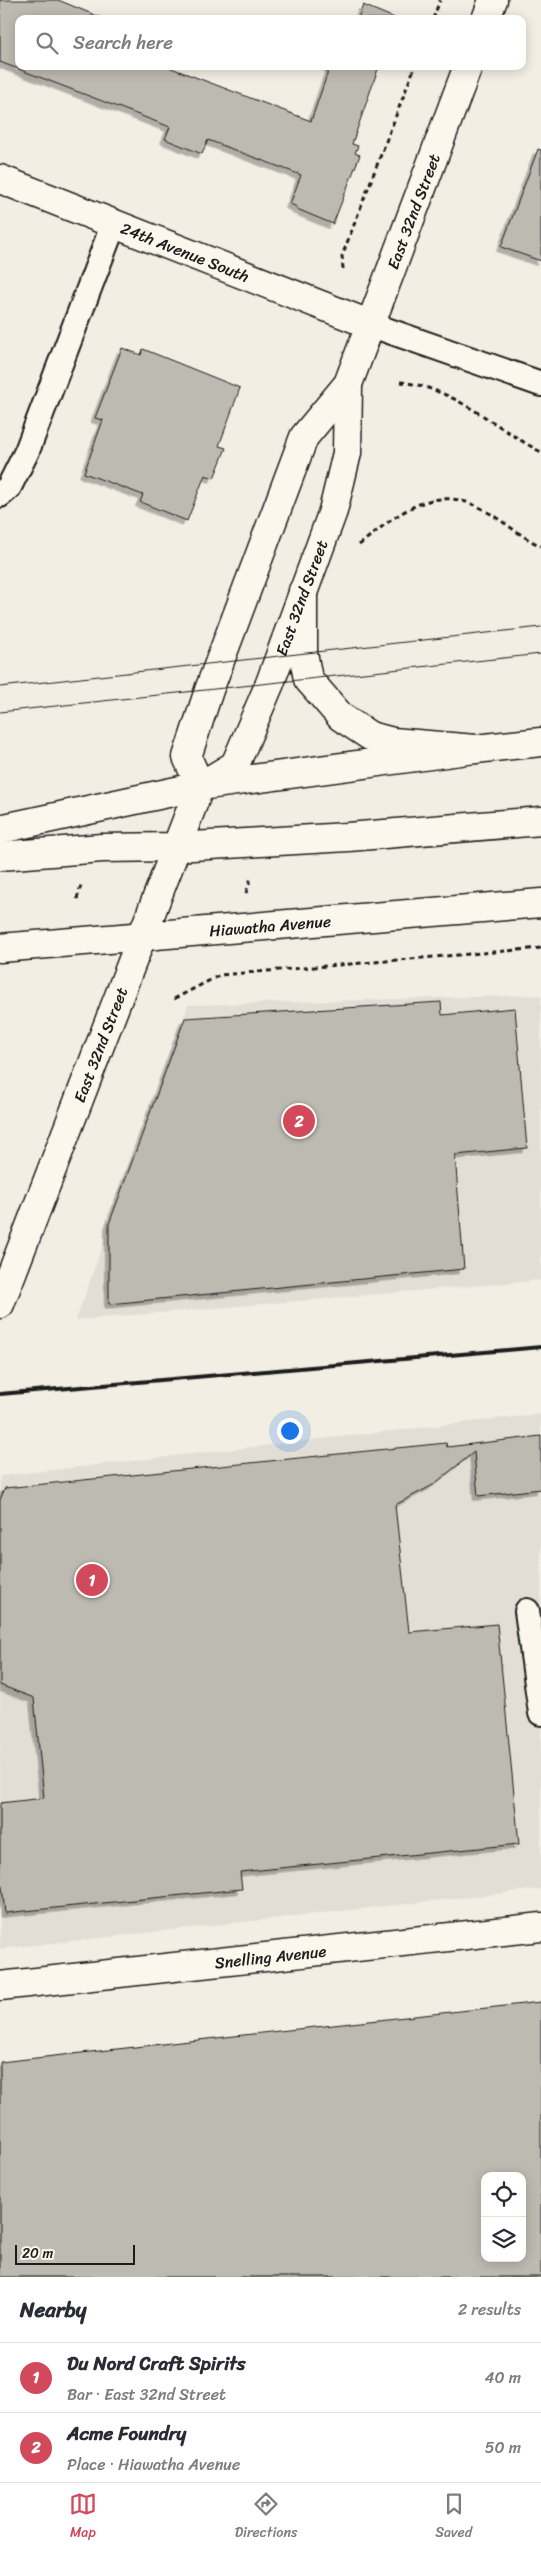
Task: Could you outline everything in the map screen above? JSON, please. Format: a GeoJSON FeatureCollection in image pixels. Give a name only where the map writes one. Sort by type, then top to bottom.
{"type":"FeatureCollection","features":[{"type":"Feature","properties":{"kind":"main road"},"geometry":{"type":"LineString","coordinates":[[487,15],[493,0]]}},
{"type":"Feature","properties":{"kind":"main road","name":"East 32nd Street"},"geometry":{"type":"LineString","coordinates":[[0,1304],[200,786],[235,765],[270,684],[333,511],[347,453],[348,384],[369,324],[466,70]]}},
{"type":"Feature","properties":{"kind":"main road","name":"24th Avenue South"},"geometry":{"type":"LineString","coordinates":[[0,179],[369,324]]}},
{"type":"Feature","properties":{"kind":"main road","name":"East 32nd Street"},"geometry":{"type":"LineString","coordinates":[[200,786],[187,756],[206,698],[304,437],[348,384]]}},
{"type":"Feature","properties":{"kind":"main road"},"geometry":{"type":"LineString","coordinates":[[303,591],[303,653],[308,679],[341,717],[370,736],[393,742],[476,749]]}},
{"type":"Feature","properties":{"kind":"main road"},"geometry":{"type":"LineString","coordinates":[[0,829],[200,786],[541,742]]}},
{"type":"Feature","properties":{"kind":"main road"},"geometry":{"type":"LineString","coordinates":[[0,856],[102,848],[175,847],[348,837],[541,821]]}},
{"type":"Feature","properties":{"kind":"main road","name":"Hiawatha Avenue"},"geometry":{"type":"LineString","coordinates":[[0,948],[541,902]]}},
{"type":"Feature","properties":{"kind":"main road","name":"Snelling Avenue"},"geometry":{"type":"LineString","coordinates":[[0,1986],[541,1927]]}},
{"type":"Feature","properties":{"kind":"lane"},"geometry":{"type":"LineString","coordinates":[[0,495],[9,486],[27,450],[114,223]]}},
{"type":"Feature","properties":{"kind":"lane"},"geometry":{"type":"LineString","coordinates":[[369,324],[541,384]]}},
{"type":"Feature","properties":{"kind":"lane"},"geometry":{"type":"LineString","coordinates":[[528,1611],[541,1713]]}},
{"type":"Feature","properties":{"kind":"path"},"geometry":{"type":"LineString","coordinates":[[434,15],[440,0]]}},
{"type":"Feature","properties":{"kind":"path"},"geometry":{"type":"LineString","coordinates":[[343,269],[342,256],[413,70]]}},
{"type":"Feature","properties":{"kind":"path"},"geometry":{"type":"LineString","coordinates":[[400,382],[413,383],[454,399],[541,452]]}},
{"type":"Feature","properties":{"kind":"path"},"geometry":{"type":"LineString","coordinates":[[358,545],[398,514],[417,504],[434,499],[452,498],[475,505],[527,540],[541,546]]}},
{"type":"Feature","properties":{"kind":"path"},"geometry":{"type":"LineString","coordinates":[[76,899],[84,877]]}},
{"type":"Feature","properties":{"kind":"path"},"geometry":{"type":"LineString","coordinates":[[174,999],[220,975],[541,948]]}},
{"type":"Feature","properties":{"kind":"shaded area"},"geometry":{"type":"Polygon","coordinates":[[[541,995],[541,1280],[76,1320],[188,1005],[541,995]]]}},
{"type":"Feature","properties":{"kind":"shaded area"},"geometry":{"type":"Polygon","coordinates":[[[541,1414],[541,1889],[0,1949],[0,1476],[541,1414]]]}},
{"type":"Feature","properties":{"kind":"building"},"geometry":{"type":"Polygon","coordinates":[[[0,0],[58,0],[95,15],[15,15],[15,68],[0,62],[0,0]]]}},
{"type":"Feature","properties":{"kind":"building"},"geometry":{"type":"Polygon","coordinates":[[[363,5],[387,15],[359,15],[363,5]]]}},
{"type":"Feature","properties":{"kind":"building"},"geometry":{"type":"Polygon","coordinates":[[[21,70],[177,70],[311,121],[329,70],[378,70],[352,144],[358,146],[355,153],[360,155],[333,224],[297,209],[297,207],[290,204],[301,175],[208,140],[202,154],[165,139],[170,127],[21,70]]]}},
{"type":"Feature","properties":{"kind":"building"},"geometry":{"type":"Polygon","coordinates":[[[538,149],[541,150],[541,261],[501,247],[538,149]]]}},
{"type":"Feature","properties":{"kind":"building"},"geometry":{"type":"Polygon","coordinates":[[[122,348],[141,355],[143,349],[240,388],[219,446],[226,448],[214,478],[205,475],[187,521],[140,502],[143,495],[84,473],[103,420],[95,418],[122,348]]]}},
{"type":"Feature","properties":{"kind":"building"},"geometry":{"type":"Polygon","coordinates":[[[441,1002],[442,1015],[515,1008],[527,1148],[455,1155],[464,1269],[109,1304],[109,1224],[185,1018],[441,1002]]]}},
{"type":"Feature","properties":{"kind":"building"},"geometry":{"type":"Polygon","coordinates":[[[541,1436],[541,1489],[478,1496],[474,1452],[433,1485],[395,1505],[409,1632],[497,1624],[519,1844],[240,1872],[242,1889],[5,1913],[0,1868],[0,1803],[44,1798],[34,1698],[0,1685],[0,1500],[5,1488],[446,1443],[447,1447],[541,1436]]]}},
{"type":"Feature","properties":{"kind":"building"},"geometry":{"type":"Polygon","coordinates":[[[541,2002],[541,2277],[0,2277],[0,2062],[541,2002]]]}},
{"type":"Feature","properties":{"kind":"tram line"},"geometry":{"type":"LineString","coordinates":[[0,687],[541,627]]}},
{"type":"Feature","properties":{"kind":"tram line"},"geometry":{"type":"LineString","coordinates":[[0,712],[541,654]]}},
{"type":"Feature","properties":{"kind":"railway"},"geometry":{"type":"LineString","coordinates":[[0,1394],[541,1347]]}},
{"type":"Feature","properties":{"kind":"place","name":"Acme Foundry"},"geometry":{"type":"Point","coordinates":[299,1121]}},
{"type":"Feature","properties":{"kind":"place","name":"Du Nord Craft Spirits"},"geometry":{"type":"Point","coordinates":[92,1580]}}]}
